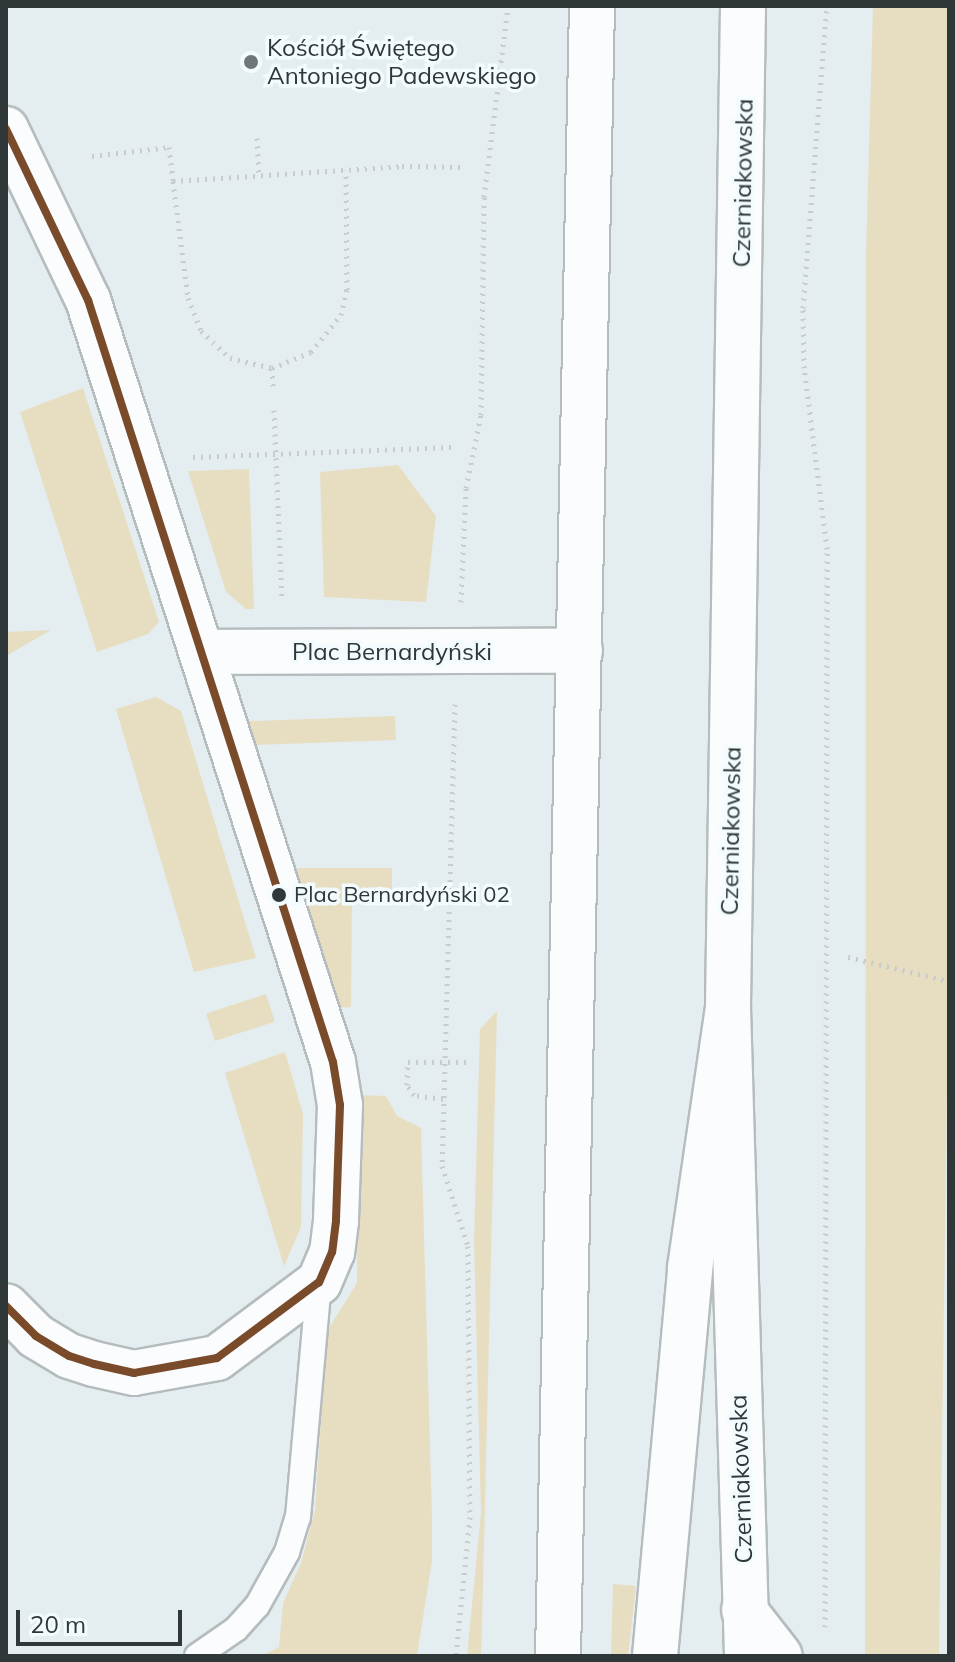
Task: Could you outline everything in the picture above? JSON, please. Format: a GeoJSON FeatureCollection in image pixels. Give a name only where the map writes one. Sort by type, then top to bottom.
{"type":"FeatureCollection","features":[{"type":"Feature","properties":{"kind":"main road"},"geometry":{"type":"LineString","coordinates":[[558,1656],[592,6]]}},
{"type":"Feature","properties":{"kind":"main road","name":"Czerniakowska"},"geometry":{"type":"LineString","coordinates":[[743,6],[728,1008],[747,1656]]}},
{"type":"Feature","properties":{"kind":"main road"},"geometry":{"type":"LineString","coordinates":[[6,129],[88,300],[141,460],[333,1062],[337,1135],[334,1237],[319,1282],[217,1358],[167,1371],[134,1373],[69,1356],[36,1336],[6,1306]]}},
{"type":"Feature","properties":{"kind":"main road","name":"Plac Bernardyński"},"geometry":{"type":"LineString","coordinates":[[204,652],[580,651]]}},
{"type":"Feature","properties":{"kind":"main road"},"geometry":{"type":"LineString","coordinates":[[655,1656],[690,1268],[728,1008]]}},
{"type":"Feature","properties":{"kind":"main road"},"geometry":{"type":"LineString","coordinates":[[744,1610],[780,1656]]}},
{"type":"Feature","properties":{"kind":"lane"},"geometry":{"type":"LineString","coordinates":[[197,1656],[236,1629],[257,1606],[287,1552],[298,1517],[319,1282]]}},
{"type":"Feature","properties":{"kind":"path"},"geometry":{"type":"LineString","coordinates":[[461,608],[466,488],[481,415],[484,197],[508,6]]}},
{"type":"Feature","properties":{"kind":"path"},"geometry":{"type":"LineString","coordinates":[[825,1640],[827,549],[804,368],[803,308],[827,6]]}},
{"type":"Feature","properties":{"kind":"path"},"geometry":{"type":"LineString","coordinates":[[257,138],[259,175]]}},
{"type":"Feature","properties":{"kind":"path"},"geometry":{"type":"LineString","coordinates":[[92,156],[169,147],[188,298],[201,331],[230,358],[272,368],[311,352],[341,315],[347,290],[346,170]]}},
{"type":"Feature","properties":{"kind":"path"},"geometry":{"type":"LineString","coordinates":[[173,181],[346,170],[463,167]]}},
{"type":"Feature","properties":{"kind":"path"},"geometry":{"type":"LineString","coordinates":[[272,368],[273,386]]}},
{"type":"Feature","properties":{"kind":"path"},"geometry":{"type":"LineString","coordinates":[[274,410],[284,652]]}},
{"type":"Feature","properties":{"kind":"path"},"geometry":{"type":"LineString","coordinates":[[141,460],[452,447]]}},
{"type":"Feature","properties":{"kind":"path"},"geometry":{"type":"LineString","coordinates":[[456,1656],[470,1556],[468,1246],[442,1166],[451,732],[457,693]]}},
{"type":"Feature","properties":{"kind":"path"},"geometry":{"type":"LineString","coordinates":[[848,957],[949,981]]}},
{"type":"Feature","properties":{"kind":"path"},"geometry":{"type":"LineString","coordinates":[[443,1099],[414,1095],[407,1085],[408,1062],[468,1062]]}},
{"type":"Feature","properties":{"kind":"shaded area"},"geometry":{"type":"Polygon","coordinates":[[[873,6],[949,6],[949,953],[939,1656],[865,1656],[866,254],[873,6]]]}},
{"type":"Feature","properties":{"kind":"shaded area"},"geometry":{"type":"Polygon","coordinates":[[[83,388],[159,622],[148,634],[97,652],[20,412],[83,388]]]}},
{"type":"Feature","properties":{"kind":"shaded area"},"geometry":{"type":"Polygon","coordinates":[[[398,465],[436,516],[426,602],[324,597],[320,472],[398,465]]]}},
{"type":"Feature","properties":{"kind":"shaded area"},"geometry":{"type":"Polygon","coordinates":[[[249,469],[254,609],[246,609],[226,592],[188,471],[249,469]]]}},
{"type":"Feature","properties":{"kind":"shaded area"},"geometry":{"type":"Polygon","coordinates":[[[51,630],[6,656],[6,632],[51,630]]]}},
{"type":"Feature","properties":{"kind":"shaded area"},"geometry":{"type":"Polygon","coordinates":[[[156,697],[181,711],[256,958],[194,972],[116,709],[156,697]]]}},
{"type":"Feature","properties":{"kind":"shaded area"},"geometry":{"type":"Polygon","coordinates":[[[395,716],[396,740],[247,745],[246,721],[395,716]]]}},
{"type":"Feature","properties":{"kind":"shaded area"},"geometry":{"type":"Polygon","coordinates":[[[294,868],[392,868],[392,890],[352,891],[351,1007],[337,1008],[294,868]]]}},
{"type":"Feature","properties":{"kind":"shaded area"},"geometry":{"type":"Polygon","coordinates":[[[266,994],[275,1022],[215,1041],[206,1013],[266,994]]]}},
{"type":"Feature","properties":{"kind":"shaded area"},"geometry":{"type":"Polygon","coordinates":[[[497,1011],[481,1656],[467,1656],[481,1513],[474,1241],[480,1029],[497,1011]]]}},
{"type":"Feature","properties":{"kind":"shaded area"},"geometry":{"type":"Polygon","coordinates":[[[285,1052],[303,1114],[301,1227],[284,1266],[225,1073],[285,1052]]]}},
{"type":"Feature","properties":{"kind":"shaded area"},"geometry":{"type":"Polygon","coordinates":[[[358,1095],[386,1096],[397,1116],[421,1128],[432,1561],[417,1656],[261,1656],[279,1647],[283,1603],[301,1563],[315,1510],[327,1331],[357,1283],[358,1095]]]}},
{"type":"Feature","properties":{"kind":"shaded area"},"geometry":{"type":"Polygon","coordinates":[[[613,1584],[636,1586],[628,1656],[611,1656],[613,1584]]]}},
{"type":"Feature","properties":{"kind":"transit line"},"geometry":{"type":"LineString","coordinates":[[6,129],[88,300],[333,1062],[340,1105],[336,1221],[332,1252],[319,1282],[217,1358],[134,1373],[94,1364],[69,1356],[36,1336],[6,1306]]}},
{"type":"Feature","properties":{"kind":"place","name":"Kościół Świętego Antoniego Padewskiego"},"geometry":{"type":"Point","coordinates":[251,62]}},
{"type":"Feature","properties":{"kind":"place","name":"Plac Bernardyński 02"},"geometry":{"type":"Point","coordinates":[279,895]}}]}
